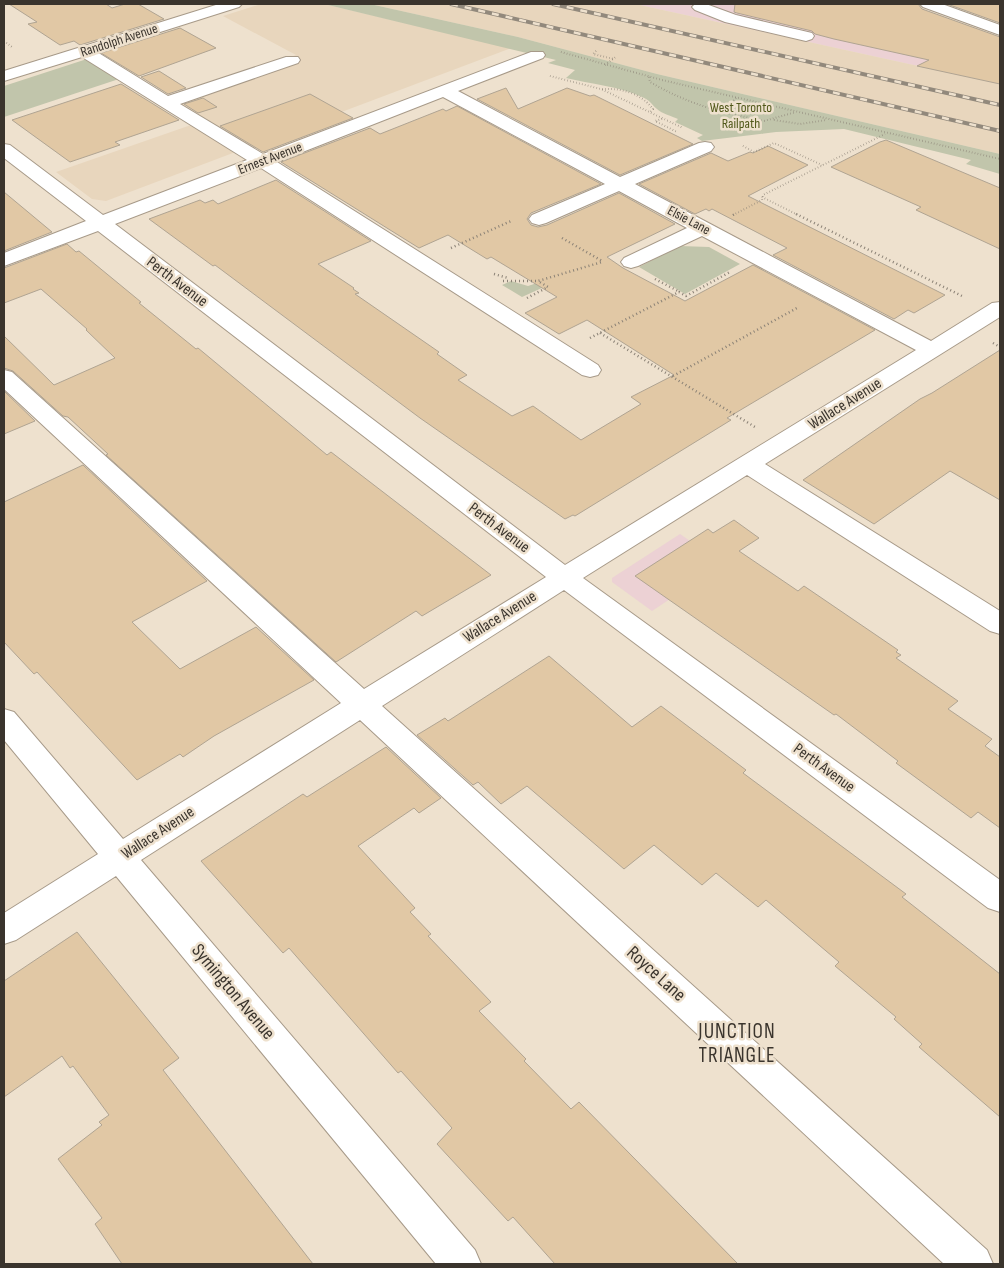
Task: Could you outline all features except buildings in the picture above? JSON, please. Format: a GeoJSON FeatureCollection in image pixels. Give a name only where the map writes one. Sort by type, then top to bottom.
{"type":"FeatureCollection","features":[{"type":"Feature","properties":{"kind":"street"},"geometry":{"type":"LineString","coordinates":[[183,4],[206,12]]}},
{"type":"Feature","properties":{"kind":"street","name":"Randolph Avenue"},"geometry":{"type":"LineString","coordinates":[[4,76],[234,4]]}},
{"type":"Feature","properties":{"kind":"street"},"geometry":{"type":"LineString","coordinates":[[928,4],[1000,30]]}},
{"type":"Feature","properties":{"kind":"street"},"geometry":{"type":"LineString","coordinates":[[700,7],[731,19],[806,36]]}},
{"type":"Feature","properties":{"kind":"street"},"geometry":{"type":"LineString","coordinates":[[84,51],[168,102],[244,152],[263,161],[590,370]]}},
{"type":"Feature","properties":{"kind":"street","name":"Ernest Avenue"},"geometry":{"type":"LineString","coordinates":[[4,260],[536,55]]}},
{"type":"Feature","properties":{"kind":"street"},"geometry":{"type":"LineString","coordinates":[[168,102],[292,60]]}},
{"type":"Feature","properties":{"kind":"street","name":"Elsie Lane"},"geometry":{"type":"LineString","coordinates":[[445,91],[932,350]]}},
{"type":"Feature","properties":{"kind":"street"},"geometry":{"type":"LineString","coordinates":[[539,219],[706,147]]}},
{"type":"Feature","properties":{"kind":"street","name":"Perth Avenue"},"geometry":{"type":"LineString","coordinates":[[4,149],[564,577],[998,893]]}},
{"type":"Feature","properties":{"kind":"street"},"geometry":{"type":"LineString","coordinates":[[632,262],[703,228]]}},
{"type":"Feature","properties":{"kind":"street","name":"Wallace Avenue"},"geometry":{"type":"LineString","coordinates":[[4,930],[564,577],[1000,308]]}},
{"type":"Feature","properties":{"kind":"street","name":"Royce Lane"},"geometry":{"type":"LineString","coordinates":[[4,377],[973,1264]]}},
{"type":"Feature","properties":{"kind":"street"},"geometry":{"type":"LineString","coordinates":[[746,464],[1000,624]]}},
{"type":"Feature","properties":{"kind":"street","name":"Symington Avenue"},"geometry":{"type":"LineString","coordinates":[[4,720],[461,1264]]}},
{"type":"Feature","properties":{"kind":"path"},"geometry":{"type":"LineString","coordinates":[[596,51],[592,54],[614,59]]}},
{"type":"Feature","properties":{"kind":"path"},"geometry":{"type":"LineString","coordinates":[[559,52],[649,77],[1000,159]]}},
{"type":"Feature","properties":{"kind":"path"},"geometry":{"type":"LineString","coordinates":[[605,66],[617,56]]}},
{"type":"Feature","properties":{"kind":"path"},"geometry":{"type":"LineString","coordinates":[[544,75],[602,89],[617,90],[641,98],[648,102],[652,110],[650,112]]}},
{"type":"Feature","properties":{"kind":"path"},"geometry":{"type":"LineString","coordinates":[[649,77],[650,82],[663,90],[683,97],[697,106],[722,112],[764,121],[774,120],[796,112]]}},
{"type":"Feature","properties":{"kind":"path"},"geometry":{"type":"LineString","coordinates":[[602,89],[685,128]]}},
{"type":"Feature","properties":{"kind":"path"},"geometry":{"type":"LineString","coordinates":[[722,112],[736,98]]}},
{"type":"Feature","properties":{"kind":"path"},"geometry":{"type":"LineString","coordinates":[[663,118],[655,121],[682,135]]}},
{"type":"Feature","properties":{"kind":"path"},"geometry":{"type":"LineString","coordinates":[[774,120],[793,124],[816,124],[829,120]]}},
{"type":"Feature","properties":{"kind":"path"},"geometry":{"type":"LineString","coordinates":[[731,217],[762,200],[763,195],[885,133]]}},
{"type":"Feature","properties":{"kind":"path"},"geometry":{"type":"LineString","coordinates":[[743,146],[754,152],[774,142],[822,165]]}},
{"type":"Feature","properties":{"kind":"path"},"geometry":{"type":"LineString","coordinates":[[762,197],[970,300]]}},
{"type":"Feature","properties":{"kind":"path"},"geometry":{"type":"LineString","coordinates":[[421,262],[514,219]]}},
{"type":"Feature","properties":{"kind":"path"},"geometry":{"type":"LineString","coordinates":[[562,238],[603,261]]}},
{"type":"Feature","properties":{"kind":"path"},"geometry":{"type":"LineString","coordinates":[[496,284],[508,279],[528,284],[610,259]]}},
{"type":"Feature","properties":{"kind":"path"},"geometry":{"type":"LineString","coordinates":[[563,353],[678,292],[686,296],[737,268]]}},
{"type":"Feature","properties":{"kind":"path"},"geometry":{"type":"LineString","coordinates":[[499,312],[548,288],[538,281]]}},
{"type":"Feature","properties":{"kind":"path"},"geometry":{"type":"LineString","coordinates":[[673,377],[803,304]]}},
{"type":"Feature","properties":{"kind":"path"},"geometry":{"type":"LineString","coordinates":[[600,333],[781,443]]}},
{"type":"Feature","properties":{"kind":"shaded area"},"geometry":{"type":"Polygon","coordinates":[[[261,4],[324,4],[511,48],[106,201],[92,199],[56,172],[191,125],[159,103],[296,55],[223,16],[261,4]]]}},
{"type":"Feature","properties":{"kind":"shaded area"},"geometry":{"type":"Polygon","coordinates":[[[370,4],[635,4],[1000,84],[1000,154],[657,74],[518,37],[370,4]]]}},
{"type":"Feature","properties":{"kind":"shaded area"},"geometry":{"type":"Polygon","coordinates":[[[635,4],[890,4],[1000,43],[1000,84],[635,4]]]}},
{"type":"Feature","properties":{"kind":"shaded area"},"geometry":{"type":"Polygon","coordinates":[[[680,534],[723,564],[652,611],[612,582],[612,578],[680,534]]]}},
{"type":"Feature","properties":{"kind":"green space","name":"West Toronto Railpath"},"geometry":{"type":"Polygon","coordinates":[[[324,4],[370,4],[518,37],[657,74],[1000,154],[1000,174],[966,164],[971,160],[844,129],[776,132],[702,141],[697,138],[703,135],[675,122],[678,119],[659,111],[645,98],[614,88],[566,78],[575,70],[548,63],[556,60],[324,4]]]}},
{"type":"Feature","properties":{"kind":"green space"},"geometry":{"type":"Polygon","coordinates":[[[90,58],[122,78],[4,117],[4,86],[90,58]]]}},
{"type":"Feature","properties":{"kind":"green space"},"geometry":{"type":"Polygon","coordinates":[[[680,246],[709,247],[740,264],[685,294],[639,267],[680,246]]]}},
{"type":"Feature","properties":{"kind":"green space"},"geometry":{"type":"Polygon","coordinates":[[[511,281],[528,286],[537,283],[544,287],[522,297],[502,285],[511,281]]]}},
{"type":"Feature","properties":{"kind":"railway"},"geometry":{"type":"LineString","coordinates":[[451,4],[1000,131]]}},
{"type":"Feature","properties":{"kind":"railway"},"geometry":{"type":"LineString","coordinates":[[553,4],[1000,105]]}},
{"type":"Feature","properties":{"kind":"district","name":"JUNCTION TRIANGLE"},"geometry":{"type":"Point","coordinates":[737,1043]}}]}
